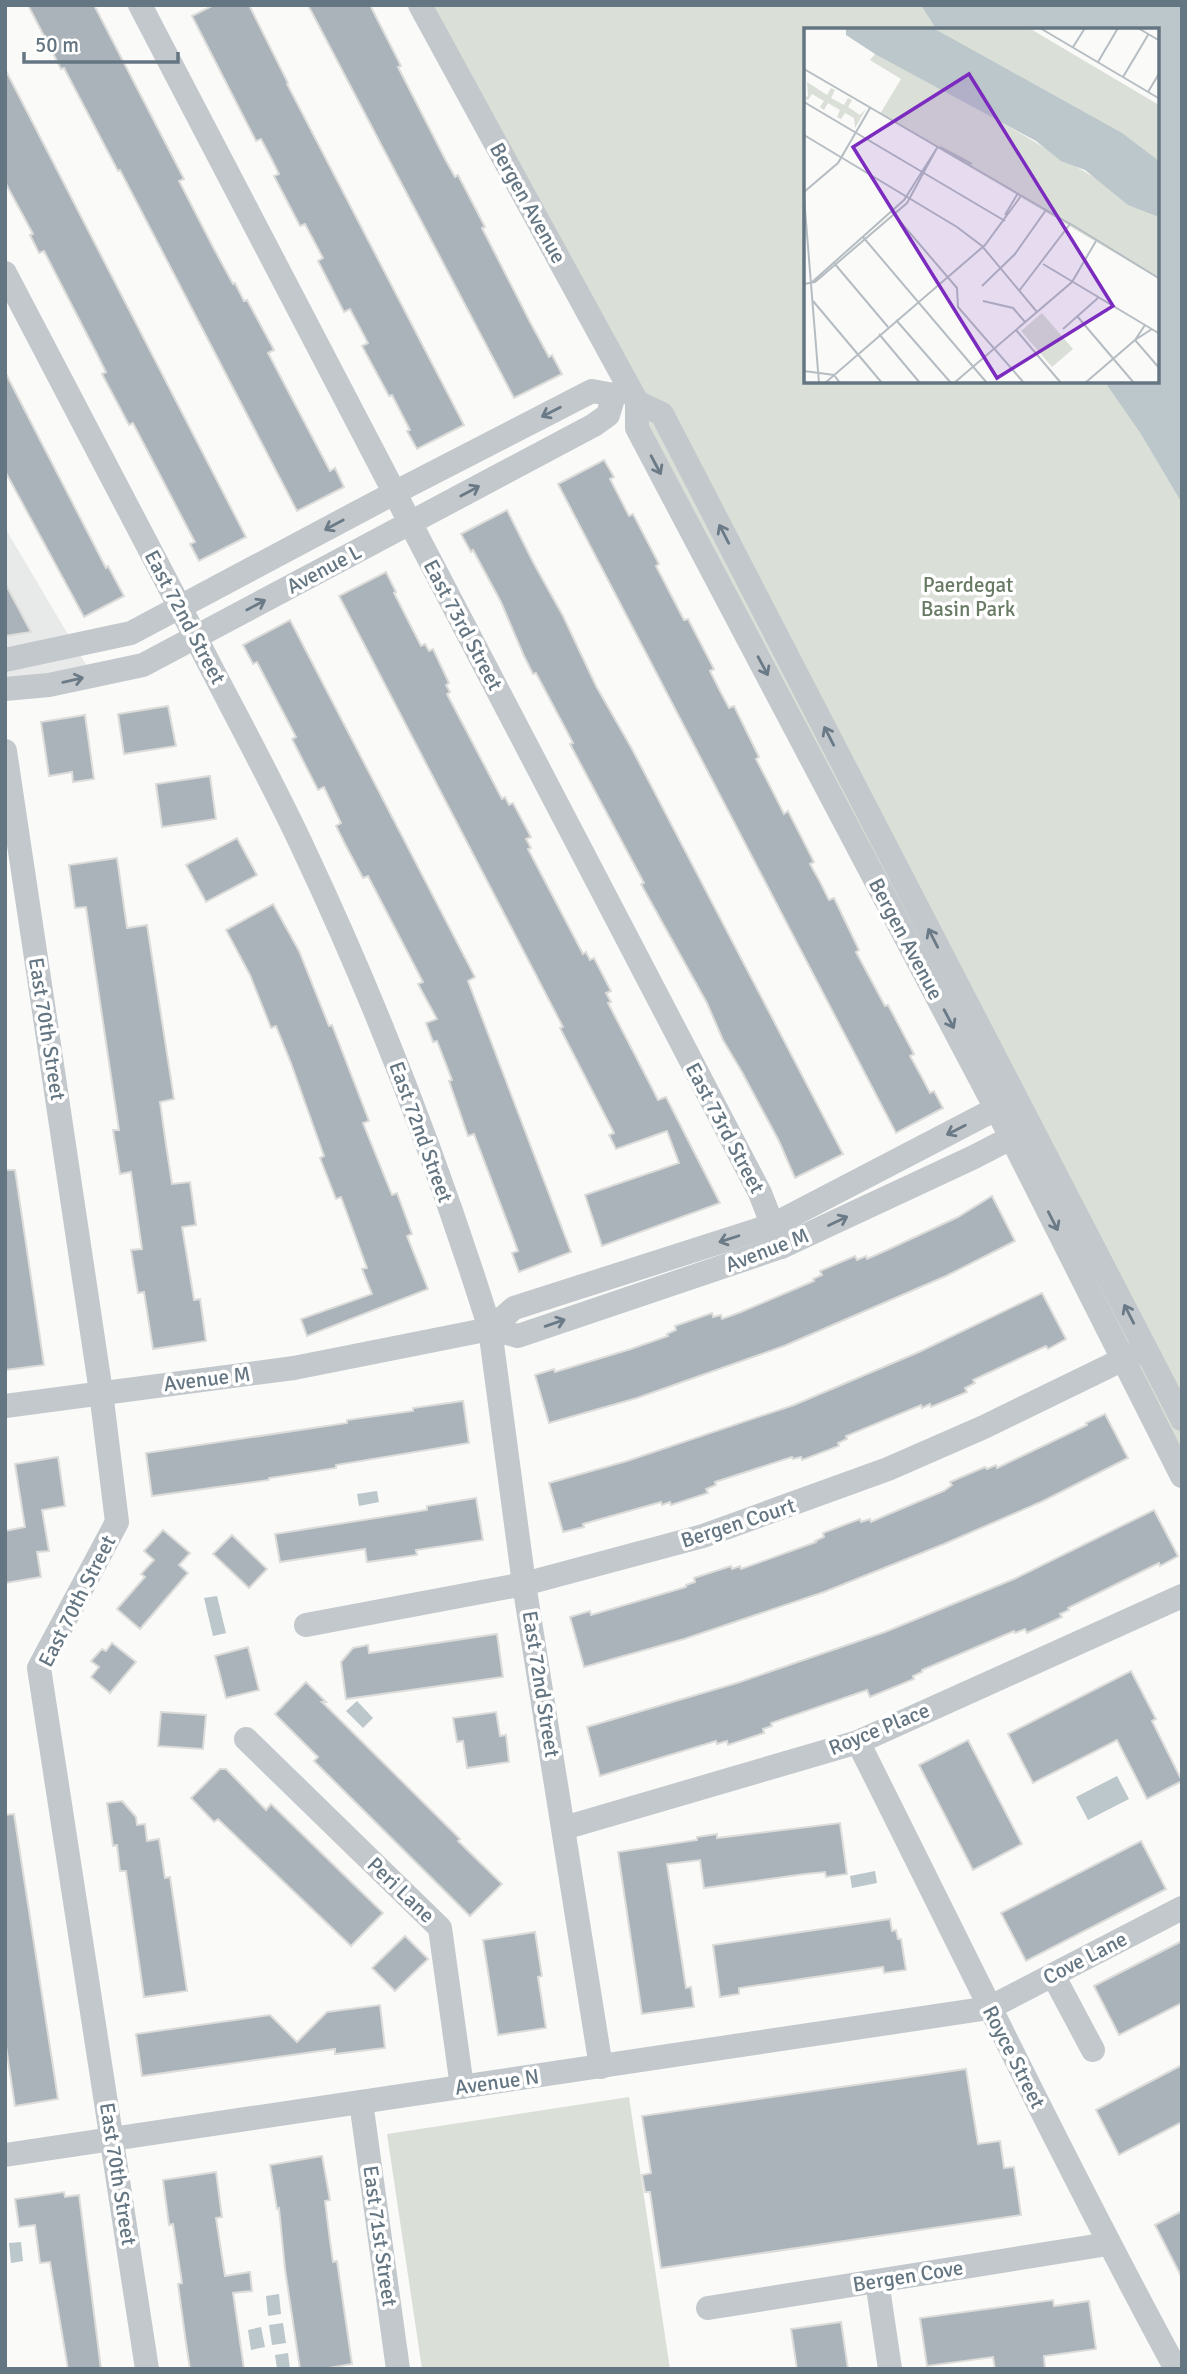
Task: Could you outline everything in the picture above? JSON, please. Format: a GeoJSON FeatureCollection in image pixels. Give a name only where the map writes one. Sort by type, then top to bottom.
{"type":"FeatureCollection","features":[{"type":"Feature","properties":{"kind":"street","name":"East 73rd Street"},"geometry":{"type":"LineString","coordinates":[[140,5],[753,1181],[777,1236]]}},
{"type":"Feature","properties":{"kind":"street","name":"Bergen Avenue"},"geometry":{"type":"LineString","coordinates":[[420,5],[627,394],[637,428],[1021,1132],[1147,1349],[1182,1419]]}},
{"type":"Feature","properties":{"kind":"street","name":"East 72nd Street"},"geometry":{"type":"LineString","coordinates":[[5,273],[280,802],[349,950],[433,1160],[490,1329],[524,1584],[601,2067]]}},
{"type":"Feature","properties":{"kind":"street","name":"Avenue L"},"geometry":{"type":"LineString","coordinates":[[5,660],[131,633],[394,492],[592,391],[627,394]]}},
{"type":"Feature","properties":{"kind":"street","name":"Avenue L"},"geometry":{"type":"LineString","coordinates":[[5,688],[49,685],[143,665],[594,425],[608,415],[627,394]]}},
{"type":"Feature","properties":{"kind":"street","name":"East 70th Street"},"geometry":{"type":"LineString","coordinates":[[5,751],[101,1392],[117,1522],[39,1668],[147,2369]]}},
{"type":"Feature","properties":{"kind":"street","name":"Avenue M"},"geometry":{"type":"LineString","coordinates":[[777,1236],[1006,1104]]}},
{"type":"Feature","properties":{"kind":"street","name":"Bergen Avenue"},"geometry":{"type":"LineString","coordinates":[[1021,1132],[1123,1360],[1182,1476]]}},
{"type":"Feature","properties":{"kind":"street","name":"Avenue M"},"geometry":{"type":"LineString","coordinates":[[5,1406],[294,1368],[490,1329],[514,1308],[777,1236],[1021,1132]]}},
{"type":"Feature","properties":{"kind":"street","name":"Bergen Court"},"geometry":{"type":"LineString","coordinates":[[306,1625],[524,1584],[703,1536],[888,1469],[984,1427],[1147,1349]]}},
{"type":"Feature","properties":{"kind":"street","name":"Royce Place"},"geometry":{"type":"LineString","coordinates":[[564,1828],[859,1742],[1182,1595]]}},
{"type":"Feature","properties":{"kind":"street","name":"Peri Lane"},"geometry":{"type":"LineString","coordinates":[[246,1739],[440,1928],[462,2087]]}},
{"type":"Feature","properties":{"kind":"street","name":"Royce Street"},"geometry":{"type":"LineString","coordinates":[[859,1742],[1108,2244],[1176,2369]]}},
{"type":"Feature","properties":{"kind":"street","name":"Cove Lane"},"geometry":{"type":"LineString","coordinates":[[989,2008],[1182,1908]]}},
{"type":"Feature","properties":{"kind":"street"},"geometry":{"type":"LineString","coordinates":[[1053,1975],[1093,2050]]}},
{"type":"Feature","properties":{"kind":"street","name":"Avenue N"},"geometry":{"type":"LineString","coordinates":[[5,2155],[989,2008]]}},
{"type":"Feature","properties":{"kind":"street","name":"East 71st Street"},"geometry":{"type":"LineString","coordinates":[[361,2102],[398,2369]]}},
{"type":"Feature","properties":{"kind":"street","name":"Bergen Cove"},"geometry":{"type":"LineString","coordinates":[[708,2308],[1108,2244]]}},
{"type":"Feature","properties":{"kind":"street"},"geometry":{"type":"LineString","coordinates":[[877,2281],[890,2369]]}},
{"type":"Feature","properties":{"kind":"shaded area"},"geometry":{"type":"Polygon","coordinates":[[[921,5],[1182,5],[1182,503],[1141,434],[1106,383],[1159,383],[1159,28],[936,28],[921,5]]]}},
{"type":"Feature","properties":{"kind":"shaded area"},"geometry":{"type":"Polygon","coordinates":[[[5,528],[92,675],[5,689],[5,528]]]}},
{"type":"Feature","properties":{"kind":"shaded area"},"geometry":{"type":"Polygon","coordinates":[[[377,1491],[379,1502],[359,1506],[357,1494],[377,1491]]]}},
{"type":"Feature","properties":{"kind":"shaded area"},"geometry":{"type":"Polygon","coordinates":[[[217,1596],[226,1633],[213,1636],[204,1598],[217,1596]]]}},
{"type":"Feature","properties":{"kind":"shaded area"},"geometry":{"type":"Polygon","coordinates":[[[357,1701],[373,1718],[363,1728],[346,1711],[357,1701]]]}},
{"type":"Feature","properties":{"kind":"shaded area"},"geometry":{"type":"Polygon","coordinates":[[[1117,1776],[1129,1799],[1088,1820],[1076,1797],[1117,1776]]]}},
{"type":"Feature","properties":{"kind":"shaded area"},"geometry":{"type":"Polygon","coordinates":[[[875,1871],[877,1883],[852,1888],[850,1876],[875,1871]]]}},
{"type":"Feature","properties":{"kind":"shaded area"},"geometry":{"type":"Polygon","coordinates":[[[21,2242],[23,2261],[11,2263],[9,2243],[21,2242]]]}},
{"type":"Feature","properties":{"kind":"shaded area"},"geometry":{"type":"Polygon","coordinates":[[[279,2294],[281,2314],[268,2316],[266,2296],[279,2294]]]}},
{"type":"Feature","properties":{"kind":"shaded area"},"geometry":{"type":"Polygon","coordinates":[[[283,2323],[286,2343],[272,2345],[269,2325],[283,2323]]]}},
{"type":"Feature","properties":{"kind":"shaded area"},"geometry":{"type":"Polygon","coordinates":[[[261,2327],[265,2347],[251,2350],[248,2330],[261,2327]]]}},
{"type":"Feature","properties":{"kind":"shaded area"},"geometry":{"type":"Polygon","coordinates":[[[288,2353],[290,2369],[277,2369],[275,2355],[288,2353]]]}},
{"type":"Feature","properties":{"kind":"green space","name":"Paerdegat Basin Park"},"geometry":{"type":"Polygon","coordinates":[[[416,5],[951,5],[962,28],[804,28],[804,383],[1145,383],[1182,455],[1182,1468],[416,5]]]}},
{"type":"Feature","properties":{"kind":"green space"},"geometry":{"type":"Polygon","coordinates":[[[629,2097],[670,2369],[422,2369],[387,2134],[629,2097]]]}},
{"type":"Feature","properties":{"kind":"building"},"geometry":{"type":"Polygon","coordinates":[[[28,5],[94,5],[184,179],[179,181],[214,249],[244,301],[247,300],[274,350],[268,353],[330,471],[335,468],[344,487],[297,511],[120,170],[118,171],[64,68],[61,69],[28,5]]]}},
{"type":"Feature","properties":{"kind":"building"},"geometry":{"type":"Polygon","coordinates":[[[214,5],[249,5],[287,84],[464,425],[417,449],[392,395],[389,396],[362,346],[368,343],[350,309],[344,312],[318,261],[323,258],[305,224],[300,226],[274,176],[279,174],[270,156],[261,139],[256,141],[192,16],[214,5]]]}},
{"type":"Feature","properties":{"kind":"building"},"geometry":{"type":"Polygon","coordinates":[[[308,5],[370,5],[445,159],[455,177],[458,175],[530,322],[549,357],[552,355],[562,374],[514,398],[308,5]]]}},
{"type":"Feature","properties":{"kind":"building"},"geometry":{"type":"Polygon","coordinates":[[[5,69],[246,537],[199,561],[190,544],[195,542],[133,423],[129,425],[102,374],[106,372],[97,354],[44,251],[39,253],[30,235],[33,234],[5,182],[5,69]]]}},
{"type":"Feature","properties":{"kind":"building"},"geometry":{"type":"Polygon","coordinates":[[[5,372],[106,568],[108,566],[124,596],[84,617],[5,471],[5,372]]]}},
{"type":"Feature","properties":{"kind":"building"},"geometry":{"type":"Polygon","coordinates":[[[604,460],[614,477],[610,479],[629,516],[633,514],[684,620],[688,619],[714,669],[710,671],[729,708],[734,706],[759,757],[756,759],[784,814],[788,811],[814,862],[810,864],[829,900],[834,898],[859,950],[856,952],[914,1054],[910,1056],[930,1093],[934,1091],[943,1108],[896,1133],[558,484],[604,460]]]}},
{"type":"Feature","properties":{"kind":"building"},"geometry":{"type":"Polygon","coordinates":[[[507,510],[563,616],[596,686],[632,749],[843,1154],[795,1178],[779,1141],[723,1040],[707,1003],[641,884],[644,883],[570,744],[573,743],[536,673],[533,674],[501,602],[473,550],[471,552],[461,534],[507,510]]]}},
{"type":"Feature","properties":{"kind":"building"},"geometry":{"type":"Polygon","coordinates":[[[386,572],[421,646],[425,644],[429,651],[433,649],[449,683],[446,685],[450,692],[447,694],[502,799],[505,797],[509,805],[513,803],[531,837],[526,839],[531,848],[528,849],[583,954],[586,952],[590,960],[594,958],[611,991],[606,993],[611,1002],[608,1003],[658,1100],[666,1097],[720,1203],[602,1246],[585,1195],[679,1163],[667,1131],[616,1149],[609,1135],[614,1133],[560,1028],[563,1027],[339,596],[386,572]]]}},
{"type":"Feature","properties":{"kind":"building"},"geometry":{"type":"Polygon","coordinates":[[[5,583],[31,632],[5,636],[5,583]]]}},
{"type":"Feature","properties":{"kind":"building"},"geometry":{"type":"Polygon","coordinates":[[[290,620],[475,977],[468,981],[571,1252],[519,1272],[512,1253],[518,1251],[511,1232],[474,1134],[468,1136],[449,1081],[452,1080],[437,1041],[433,1042],[426,1023],[437,1019],[418,984],[423,982],[368,876],[363,878],[345,844],[336,826],[341,823],[324,787],[318,790],[292,739],[296,737],[257,662],[253,664],[243,645],[290,620]]]}},
{"type":"Feature","properties":{"kind":"building"},"geometry":{"type":"Polygon","coordinates":[[[168,706],[176,746],[124,754],[118,714],[168,706]]]}},
{"type":"Feature","properties":{"kind":"building"},"geometry":{"type":"Polygon","coordinates":[[[85,715],[94,779],[73,782],[72,772],[49,776],[41,722],[85,715]]]}},
{"type":"Feature","properties":{"kind":"building"},"geometry":{"type":"Polygon","coordinates":[[[210,776],[216,819],[162,827],[156,784],[210,776]]]}},
{"type":"Feature","properties":{"kind":"building"},"geometry":{"type":"Polygon","coordinates":[[[237,838],[257,875],[206,902],[186,865],[237,838]]]}},
{"type":"Feature","properties":{"kind":"building"},"geometry":{"type":"Polygon","coordinates":[[[117,858],[127,928],[147,925],[174,1099],[160,1102],[166,1145],[172,1184],[190,1182],[196,1225],[182,1227],[194,1300],[200,1299],[206,1341],[153,1349],[144,1292],[138,1293],[131,1250],[142,1249],[131,1172],[120,1174],[113,1130],[119,1130],[86,907],[75,908],[69,865],[117,858]]]}},
{"type":"Feature","properties":{"kind":"building"},"geometry":{"type":"Polygon","coordinates":[[[273,904],[299,951],[329,1026],[332,1025],[369,1121],[363,1123],[392,1195],[397,1193],[412,1234],[407,1236],[428,1289],[307,1336],[301,1319],[372,1294],[362,1269],[367,1268],[341,1197],[336,1199],[320,1158],[324,1156],[291,1063],[276,1026],[271,1028],[250,975],[226,930],[273,904]]]}},
{"type":"Feature","properties":{"kind":"building"},"geometry":{"type":"Polygon","coordinates":[[[5,1170],[15,1170],[44,1365],[5,1370],[5,1170]]]}},
{"type":"Feature","properties":{"kind":"building"},"geometry":{"type":"Polygon","coordinates":[[[992,1196],[1015,1241],[946,1276],[784,1346],[637,1398],[549,1423],[535,1375],[554,1369],[555,1372],[631,1349],[668,1336],[667,1334],[676,1330],[675,1326],[712,1313],[713,1317],[721,1315],[722,1319],[741,1312],[814,1281],[813,1279],[822,1275],[820,1271],[855,1256],[857,1260],[866,1256],[867,1259],[885,1251],[958,1217],[992,1196]]]}},
{"type":"Feature","properties":{"kind":"building"},"geometry":{"type":"Polygon","coordinates":[[[1042,1293],[1066,1339],[973,1380],[975,1383],[965,1388],[967,1392],[931,1407],[930,1404],[922,1408],[921,1405],[846,1436],[847,1439],[838,1443],[839,1446],[802,1460],[801,1457],[792,1457],[715,1482],[716,1485],[706,1489],[708,1493],[671,1505],[670,1502],[662,1505],[661,1502],[563,1532],[549,1483],[627,1461],[794,1405],[919,1352],[1042,1293]]]}},
{"type":"Feature","properties":{"kind":"building"},"geometry":{"type":"Polygon","coordinates":[[[463,1401],[469,1443],[336,1465],[336,1468],[269,1480],[152,1496],[146,1453],[347,1423],[347,1420],[463,1401]]]}},
{"type":"Feature","properties":{"kind":"building"},"geometry":{"type":"Polygon","coordinates":[[[1105,1414],[1128,1458],[1043,1501],[824,1592],[684,1639],[584,1667],[570,1617],[590,1611],[591,1615],[686,1587],[695,1582],[694,1578],[731,1566],[732,1569],[740,1566],[741,1569],[816,1542],[824,1537],[823,1533],[860,1519],[861,1522],[870,1519],[871,1522],[944,1491],[952,1485],[950,1482],[985,1467],[987,1469],[996,1465],[997,1468],[1105,1414]]]}},
{"type":"Feature","properties":{"kind":"building"},"geometry":{"type":"Polygon","coordinates":[[[58,1457],[65,1506],[42,1510],[49,1551],[37,1552],[41,1577],[5,1583],[5,1531],[25,1527],[15,1464],[58,1457]]]}},
{"type":"Feature","properties":{"kind":"building"},"geometry":{"type":"Polygon","coordinates":[[[476,1498],[483,1540],[416,1550],[417,1555],[367,1562],[365,1549],[280,1562],[275,1534],[427,1510],[427,1506],[476,1498]]]}},
{"type":"Feature","properties":{"kind":"building"},"geometry":{"type":"Polygon","coordinates":[[[1154,1510],[1178,1556],[1068,1608],[1069,1610],[1060,1614],[1062,1617],[1027,1633],[1025,1629],[1015,1633],[1014,1631],[922,1670],[913,1676],[914,1679],[870,1697],[867,1690],[771,1723],[772,1726],[763,1729],[764,1733],[728,1745],[727,1741],[717,1744],[716,1741],[600,1776],[587,1727],[737,1683],[885,1632],[1014,1579],[1154,1510]]]}},
{"type":"Feature","properties":{"kind":"building"},"geometry":{"type":"Polygon","coordinates":[[[163,1530],[190,1553],[179,1565],[188,1573],[140,1629],[117,1609],[145,1577],[141,1574],[154,1560],[144,1551],[163,1530]]]}},
{"type":"Feature","properties":{"kind":"building"},"geometry":{"type":"Polygon","coordinates":[[[232,1535],[267,1569],[249,1588],[213,1554],[232,1535]]]}},
{"type":"Feature","properties":{"kind":"building"},"geometry":{"type":"Polygon","coordinates":[[[497,1634],[503,1677],[346,1699],[341,1662],[353,1648],[368,1645],[369,1653],[497,1634]]]}},
{"type":"Feature","properties":{"kind":"building"},"geometry":{"type":"Polygon","coordinates":[[[112,1643],[136,1662],[110,1693],[91,1677],[99,1667],[91,1661],[102,1649],[106,1651],[112,1643]]]}},
{"type":"Feature","properties":{"kind":"building"},"geometry":{"type":"Polygon","coordinates":[[[248,1647],[259,1690],[226,1698],[215,1656],[248,1647]]]}},
{"type":"Feature","properties":{"kind":"building"},"geometry":{"type":"Polygon","coordinates":[[[1131,1671],[1156,1719],[1152,1721],[1182,1781],[1147,1799],[1117,1740],[1033,1783],[1008,1734],[1131,1671]]]}},
{"type":"Feature","properties":{"kind":"building"},"geometry":{"type":"Polygon","coordinates":[[[306,1682],[326,1702],[322,1702],[502,1884],[470,1916],[314,1761],[318,1757],[275,1714],[306,1682]]]}},
{"type":"Feature","properties":{"kind":"building"},"geometry":{"type":"Polygon","coordinates":[[[161,1712],[206,1715],[203,1749],[158,1746],[161,1712]]]}},
{"type":"Feature","properties":{"kind":"building"},"geometry":{"type":"Polygon","coordinates":[[[496,1712],[500,1736],[506,1735],[509,1762],[467,1768],[463,1741],[457,1742],[453,1718],[496,1712]]]}},
{"type":"Feature","properties":{"kind":"building"},"geometry":{"type":"Polygon","coordinates":[[[968,1740],[1022,1844],[973,1870],[919,1765],[968,1740]]]}},
{"type":"Feature","properties":{"kind":"building"},"geometry":{"type":"Polygon","coordinates":[[[220,1769],[226,1769],[266,1810],[271,1804],[383,1913],[351,1946],[218,1819],[214,1822],[191,1798],[220,1769]]]}},
{"type":"Feature","properties":{"kind":"building"},"geometry":{"type":"Polygon","coordinates":[[[122,1801],[136,1817],[137,1825],[145,1824],[147,1841],[159,1839],[165,1878],[170,1877],[187,1991],[144,1997],[126,1871],[120,1871],[117,1845],[113,1846],[107,1803],[122,1801]]]}},
{"type":"Feature","properties":{"kind":"building"},"geometry":{"type":"Polygon","coordinates":[[[14,1814],[58,2099],[15,2106],[5,2040],[5,1815],[14,1814]]]}},
{"type":"Feature","properties":{"kind":"building"},"geometry":{"type":"Polygon","coordinates":[[[840,1823],[847,1874],[826,1877],[825,1872],[704,1888],[700,1860],[667,1864],[686,1988],[691,1987],[694,2007],[642,2014],[618,1852],[697,1840],[697,1837],[717,1834],[717,1838],[840,1823]]]}},
{"type":"Feature","properties":{"kind":"building"},"geometry":{"type":"Polygon","coordinates":[[[1141,1841],[1166,1889],[1026,1961],[1001,1913],[1141,1841]]]}},
{"type":"Feature","properties":{"kind":"building"},"geometry":{"type":"Polygon","coordinates":[[[890,1919],[892,1931],[896,1930],[898,1939],[901,1939],[906,1970],[884,1973],[883,1967],[739,1988],[739,1994],[720,1997],[713,1945],[890,1919]]]}},
{"type":"Feature","properties":{"kind":"building"},"geometry":{"type":"Polygon","coordinates":[[[535,1932],[542,1976],[538,1977],[546,2028],[498,2035],[483,1940],[535,1932]]]}},
{"type":"Feature","properties":{"kind":"building"},"geometry":{"type":"Polygon","coordinates":[[[405,1936],[428,1959],[395,1991],[372,1968],[405,1936]]]}},
{"type":"Feature","properties":{"kind":"building"},"geometry":{"type":"Polygon","coordinates":[[[1182,1941],[1182,2003],[1119,2035],[1094,1986],[1182,1941]]]}},
{"type":"Feature","properties":{"kind":"building"},"geometry":{"type":"Polygon","coordinates":[[[380,2005],[385,2048],[335,2054],[335,2049],[142,2076],[136,2034],[270,2015],[297,2042],[327,2012],[380,2005]]]}},
{"type":"Feature","properties":{"kind":"building"},"geometry":{"type":"Polygon","coordinates":[[[1182,2065],[1182,2122],[1119,2155],[1096,2110],[1182,2065]]]}},
{"type":"Feature","properties":{"kind":"building"},"geometry":{"type":"Polygon","coordinates":[[[966,2069],[978,2144],[1000,2141],[1004,2168],[1014,2167],[1021,2215],[661,2268],[650,2192],[645,2192],[642,2175],[651,2173],[642,2116],[966,2069]]]}},
{"type":"Feature","properties":{"kind":"building"},"geometry":{"type":"Polygon","coordinates":[[[322,2156],[330,2200],[325,2201],[333,2262],[337,2261],[352,2364],[323,2369],[300,2369],[279,2208],[277,2209],[270,2165],[322,2156]]]}},
{"type":"Feature","properties":{"kind":"building"},"geometry":{"type":"Polygon","coordinates":[[[216,2172],[222,2217],[216,2218],[225,2276],[250,2272],[252,2291],[233,2293],[244,2369],[190,2369],[178,2284],[182,2283],[173,2224],[169,2225],[163,2180],[216,2172]]]}},
{"type":"Feature","properties":{"kind":"building"},"geometry":{"type":"Polygon","coordinates":[[[64,2192],[65,2197],[79,2195],[101,2369],[68,2369],[50,2262],[40,2263],[35,2225],[19,2227],[15,2199],[64,2192]]]}},
{"type":"Feature","properties":{"kind":"building"},"geometry":{"type":"Polygon","coordinates":[[[1182,2211],[1182,2278],[1155,2225],[1182,2211]]]}},
{"type":"Feature","properties":{"kind":"building"},"geometry":{"type":"Polygon","coordinates":[[[1053,2300],[1054,2306],[1089,2301],[1096,2349],[1044,2356],[1045,2369],[995,2369],[993,2357],[927,2366],[920,2318],[1053,2300]]]}},
{"type":"Feature","properties":{"kind":"building"},"geometry":{"type":"Polygon","coordinates":[[[841,2322],[848,2369],[797,2369],[791,2329],[841,2322]]]}}]}
